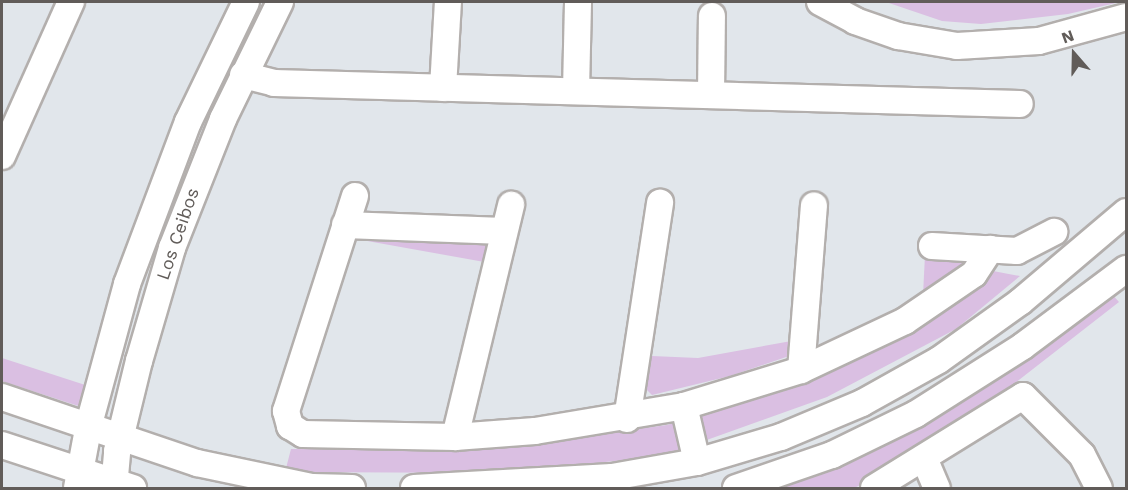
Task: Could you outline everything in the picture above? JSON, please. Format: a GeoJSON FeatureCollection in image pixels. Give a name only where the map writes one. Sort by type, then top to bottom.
{"type":"FeatureCollection","features":[{"type":"Feature","properties":{"kind":"street"},"geometry":{"type":"LineString","coordinates":[[2,156],[71,2]]}},
{"type":"Feature","properties":{"kind":"street","name":"Los Ceibos"},"geometry":{"type":"LineString","coordinates":[[78,480],[89,424],[127,284],[172,161],[246,2]]}},
{"type":"Feature","properties":{"kind":"street","name":"Los Ceibos"},"geometry":{"type":"LineString","coordinates":[[120,486],[121,436],[154,303],[199,174],[243,75],[280,2]]}},
{"type":"Feature","properties":{"kind":"street"},"geometry":{"type":"LineString","coordinates":[[443,87],[448,2]]}},
{"type":"Feature","properties":{"kind":"street"},"geometry":{"type":"LineString","coordinates":[[576,91],[579,2]]}},
{"type":"Feature","properties":{"kind":"street"},"geometry":{"type":"LineString","coordinates":[[820,2],[887,33],[957,46],[1039,41],[1119,23]]}},
{"type":"Feature","properties":{"kind":"street"},"geometry":{"type":"LineString","coordinates":[[711,94],[712,16]]}},
{"type":"Feature","properties":{"kind":"street"},"geometry":{"type":"LineString","coordinates":[[243,75],[274,82],[1020,104]]}},
{"type":"Feature","properties":{"kind":"street"},"geometry":{"type":"LineString","coordinates":[[172,161],[199,174]]}},
{"type":"Feature","properties":{"kind":"street"},"geometry":{"type":"LineString","coordinates":[[355,196],[286,411],[290,426],[303,434],[455,437],[627,419],[684,406],[801,370],[905,321],[946,296],[974,274],[990,249]]}},
{"type":"Feature","properties":{"kind":"street"},"geometry":{"type":"LineString","coordinates":[[627,419],[660,203]]}},
{"type":"Feature","properties":{"kind":"street"},"geometry":{"type":"LineString","coordinates":[[455,437],[511,205]]}},
{"type":"Feature","properties":{"kind":"street"},"geometry":{"type":"LineString","coordinates":[[801,370],[814,206]]}},
{"type":"Feature","properties":{"kind":"street"},"geometry":{"type":"LineString","coordinates":[[345,225],[504,231]]}},
{"type":"Feature","properties":{"kind":"street"},"geometry":{"type":"LineString","coordinates":[[414,489],[569,485],[697,462],[781,437],[832,417],[901,383],[976,335],[1083,251],[1122,226]]}},
{"type":"Feature","properties":{"kind":"street"},"geometry":{"type":"LineString","coordinates":[[932,246],[1017,251],[1054,232]]}},
{"type":"Feature","properties":{"kind":"street"},"geometry":{"type":"LineString","coordinates":[[736,489],[789,472],[875,436],[995,365],[1123,278],[1083,251]]}},
{"type":"Feature","properties":{"kind":"street"},"geometry":{"type":"LineString","coordinates":[[976,335],[995,365]]}},
{"type":"Feature","properties":{"kind":"street"},"geometry":{"type":"LineString","coordinates":[[874,489],[1023,396],[1082,455],[1099,489]]}},
{"type":"Feature","properties":{"kind":"street"},"geometry":{"type":"LineString","coordinates":[[2,397],[89,424],[197,463],[312,487],[352,489]]}},
{"type":"Feature","properties":{"kind":"street"},"geometry":{"type":"LineString","coordinates":[[684,406],[697,462]]}},
{"type":"Feature","properties":{"kind":"street"},"geometry":{"type":"LineString","coordinates":[[2,445],[78,480],[120,486]]}},
{"type":"Feature","properties":{"kind":"street"},"geometry":{"type":"LineString","coordinates":[[924,458],[937,489]]}},
{"type":"Feature","properties":{"kind":"shaded area"},"geometry":{"type":"Polygon","coordinates":[[[886,2],[1120,2],[1068,14],[981,24],[942,21],[886,2]]]}},
{"type":"Feature","properties":{"kind":"shaded area"},"geometry":{"type":"Polygon","coordinates":[[[362,232],[491,237],[490,263],[356,239],[362,232]]]}},
{"type":"Feature","properties":{"kind":"shaded area"},"geometry":{"type":"Polygon","coordinates":[[[925,255],[975,258],[973,263],[923,295],[925,255]]]}},
{"type":"Feature","properties":{"kind":"shaded area"},"geometry":{"type":"Polygon","coordinates":[[[993,271],[1020,276],[956,329],[827,397],[662,456],[502,473],[285,472],[291,449],[479,450],[667,425],[784,391],[913,332],[993,271]]]}},
{"type":"Feature","properties":{"kind":"shaded area"},"geometry":{"type":"Polygon","coordinates":[[[1110,292],[1119,302],[961,425],[871,480],[854,488],[756,488],[825,469],[992,384],[1110,292]]]}},
{"type":"Feature","properties":{"kind":"shaded area"},"geometry":{"type":"Polygon","coordinates":[[[797,340],[795,354],[730,376],[652,395],[646,389],[645,363],[652,356],[698,358],[797,340]]]}},
{"type":"Feature","properties":{"kind":"shaded area"},"geometry":{"type":"Polygon","coordinates":[[[2,358],[88,386],[81,407],[2,381],[2,358]]]}}]}
